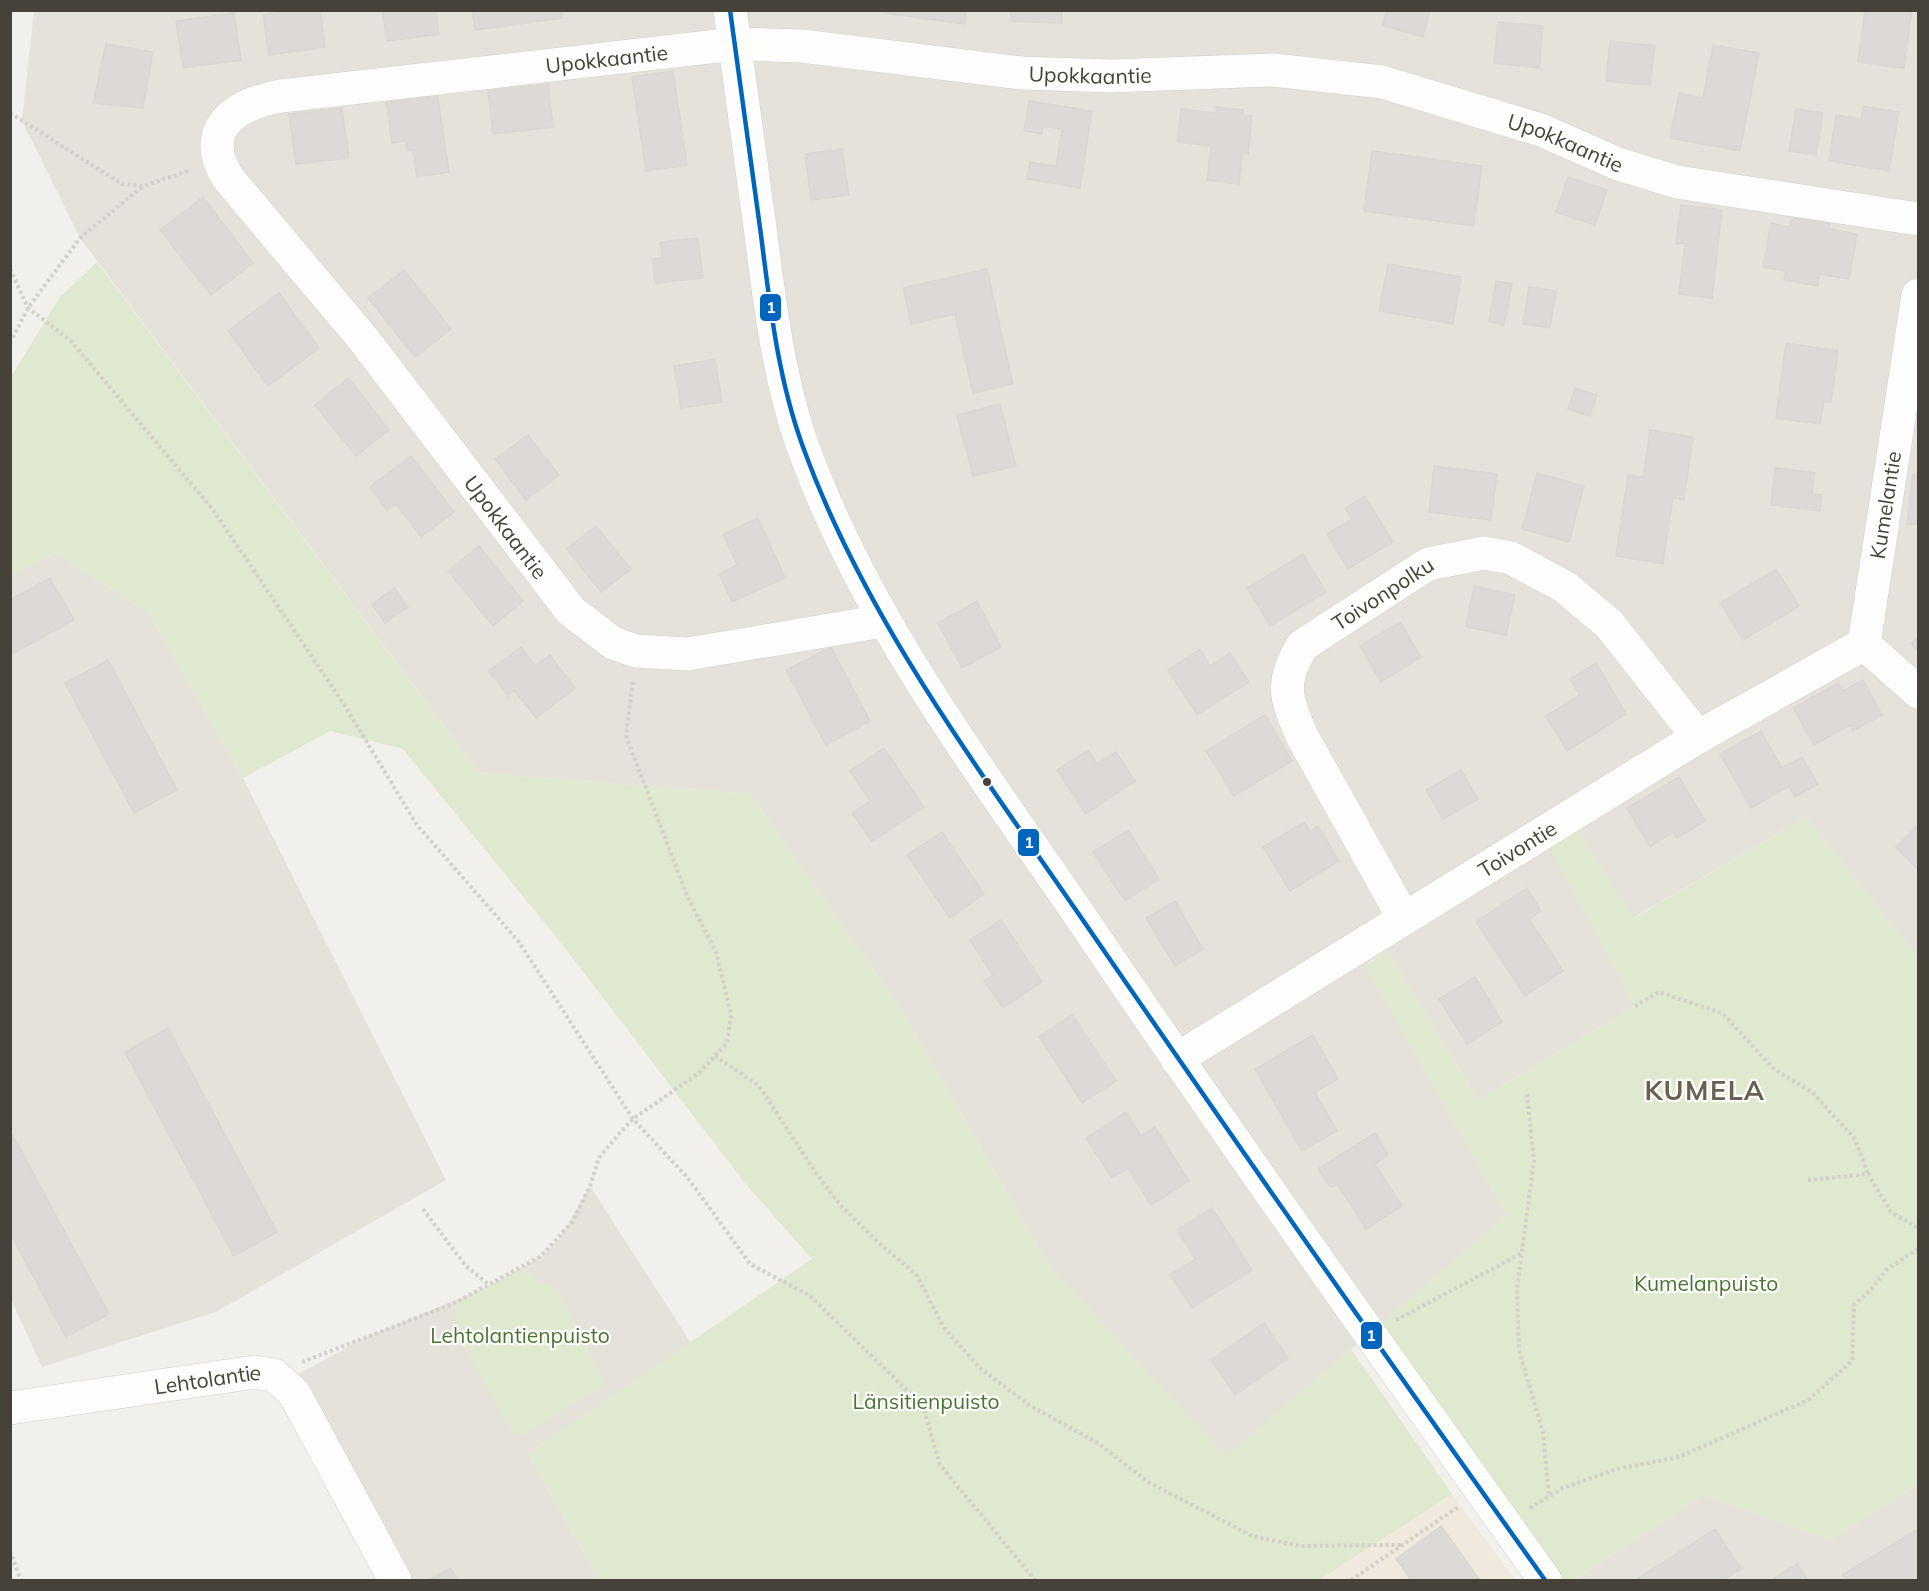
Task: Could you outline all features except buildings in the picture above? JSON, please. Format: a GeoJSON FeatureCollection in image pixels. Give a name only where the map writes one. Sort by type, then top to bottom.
{"type":"FeatureCollection","features":[{"type":"Feature","properties":{"kind":"street"},"geometry":{"type":"LineString","coordinates":[[730,10],[773,327],[787,395],[803,446],[831,516],[884,621],[929,695],[1177,1059],[1369,1335],[1545,1581]]}},
{"type":"Feature","properties":{"kind":"street","name":"Upokkaantie"},"geometry":{"type":"LineString","coordinates":[[884,621],[688,654],[636,651],[614,643],[571,611],[363,340],[228,178],[218,162],[216,146],[220,130],[228,118],[242,107],[261,100],[735,44],[802,46],[1022,73],[1110,76],[1273,69],[1382,82],[1540,130],[1618,164],[1677,182],[1918,219]]}},
{"type":"Feature","properties":{"kind":"street","name":"Kumelantie"},"geometry":{"type":"LineString","coordinates":[[1864,644],[1918,295]]}},
{"type":"Feature","properties":{"kind":"street","name":"Toivonpolku"},"geometry":{"type":"LineString","coordinates":[[1403,917],[1302,736],[1291,712],[1286,687],[1290,664],[1303,645],[1428,564],[1484,553],[1511,558],[1565,587],[1609,624],[1698,737]]}},
{"type":"Feature","properties":{"kind":"street"},"geometry":{"type":"LineString","coordinates":[[1864,644],[1918,692]]}},
{"type":"Feature","properties":{"kind":"street","name":"Toivontie"},"geometry":{"type":"LineString","coordinates":[[1177,1059],[1403,917],[1698,737],[1864,644]]}},
{"type":"Feature","properties":{"kind":"street","name":"Lehtolantie"},"geometry":{"type":"LineString","coordinates":[[10,1408],[254,1372],[274,1375],[294,1393],[395,1581]]}},
{"type":"Feature","properties":{"kind":"path"},"geometry":{"type":"LineString","coordinates":[[10,113],[123,183],[143,186]]}},
{"type":"Feature","properties":{"kind":"path"},"geometry":{"type":"LineString","coordinates":[[10,343],[28,308],[80,238],[143,186],[218,162]]}},
{"type":"Feature","properties":{"kind":"path"},"geometry":{"type":"LineString","coordinates":[[10,269],[28,308],[70,340],[214,511],[345,706],[417,825],[519,942],[633,1119],[688,1178],[750,1264],[810,1294],[923,1406],[940,1465],[1035,1581]]}},
{"type":"Feature","properties":{"kind":"path"},"geometry":{"type":"LineString","coordinates":[[274,1375],[455,1304],[532,1262],[559,1239],[573,1221],[590,1186],[599,1158],[633,1119],[699,1073],[727,1044],[731,1015],[716,952],[688,898],[626,736],[636,651]]}},
{"type":"Feature","properties":{"kind":"path"},"geometry":{"type":"LineString","coordinates":[[1635,1006],[1659,992],[1722,1013],[1775,1071],[1812,1092],[1848,1131],[1855,1139],[1868,1174],[1891,1212],[1918,1228]]}},
{"type":"Feature","properties":{"kind":"path"},"geometry":{"type":"LineString","coordinates":[[715,1056],[759,1086],[816,1173],[842,1207],[879,1244],[916,1274],[944,1328],[980,1368],[1029,1405],[1098,1443],[1148,1482],[1252,1536],[1299,1546],[1401,1545]]}},
{"type":"Feature","properties":{"kind":"path"},"geometry":{"type":"LineString","coordinates":[[1527,1094],[1534,1161],[1517,1289],[1519,1350],[1543,1433],[1549,1496]]}},
{"type":"Feature","properties":{"kind":"path"},"geometry":{"type":"LineString","coordinates":[[1808,1180],[1868,1174]]}},
{"type":"Feature","properties":{"kind":"path"},"geometry":{"type":"LineString","coordinates":[[423,1209],[465,1265],[489,1286]]}},
{"type":"Feature","properties":{"kind":"path"},"geometry":{"type":"LineString","coordinates":[[1505,1525],[1563,1488],[1617,1469],[1679,1457],[1808,1400],[1852,1361],[1854,1305],[1872,1289],[1886,1270],[1918,1249]]}},
{"type":"Feature","properties":{"kind":"path"},"geometry":{"type":"LineString","coordinates":[[1369,1335],[1522,1253]]}},
{"type":"Feature","properties":{"kind":"path"},"geometry":{"type":"LineString","coordinates":[[1352,1581],[1401,1545],[1482,1492]]}},
{"type":"Feature","properties":{"kind":"path"},"geometry":{"type":"LineString","coordinates":[[10,1551],[21,1581]]}},
{"type":"Feature","properties":{"kind":"shaded area"},"geometry":{"type":"Polygon","coordinates":[[[34,11],[1918,11],[1918,958],[1806,817],[1633,918],[1577,830],[1549,845],[1635,1006],[1478,1100],[1387,951],[1365,965],[1507,1215],[1226,1457],[1049,1266],[900,1008],[750,794],[479,773],[80,238],[22,121],[34,11]]]}},
{"type":"Feature","properties":{"kind":"shaded area"},"geometry":{"type":"Polygon","coordinates":[[[55,553],[149,613],[243,778],[446,1180],[216,1312],[42,1367],[10,1297],[10,576],[55,553]]]}},
{"type":"Feature","properties":{"kind":"shaded area"},"geometry":{"type":"Polygon","coordinates":[[[590,1186],[691,1343],[528,1453],[599,1580],[395,1580],[284,1382],[364,1338],[489,1286],[541,1256],[559,1239],[590,1186]]]}},
{"type":"Feature","properties":{"kind":"shaded area"},"geometry":{"type":"Polygon","coordinates":[[[1918,1484],[1918,1580],[1574,1580],[1704,1495],[1831,1540],[1918,1484]]]}},
{"type":"Feature","properties":{"kind":"shaded area"},"geometry":{"type":"Polygon","coordinates":[[[1452,1494],[1515,1580],[1319,1580],[1452,1494]]]}},
{"type":"Feature","properties":{"kind":"green space","name":"Länsitienpuisto"},"geometry":{"type":"Polygon","coordinates":[[[97,262],[479,773],[750,794],[900,1008],[1049,1266],[1226,1456],[1351,1349],[1452,1494],[1319,1580],[599,1580],[528,1453],[812,1259],[744,1182],[565,948],[403,749],[330,731],[243,778],[149,613],[55,553],[11,576],[11,377],[59,298],[97,262]]]}},
{"type":"Feature","properties":{"kind":"green space","name":"Kumelanpuisto"},"geometry":{"type":"Polygon","coordinates":[[[1806,817],[1918,958],[1918,1484],[1831,1540],[1704,1495],[1574,1580],[1561,1580],[1381,1323],[1507,1215],[1365,966],[1387,951],[1478,1100],[1635,1006],[1548,845],[1577,830],[1634,918],[1806,817]]]}},
{"type":"Feature","properties":{"kind":"green space","name":"Lehtolantienpuisto"},"geometry":{"type":"Polygon","coordinates":[[[524,1268],[542,1284],[556,1287],[605,1385],[520,1437],[512,1432],[457,1333],[455,1303],[524,1268]]]}},
{"type":"Feature","properties":{"kind":"transit line","name":"1"},"geometry":{"type":"LineString","coordinates":[[730,10],[781,369],[803,447],[828,510],[858,571],[890,631],[1001,802],[1310,1248],[1545,1580]]}},
{"type":"Feature","properties":{"kind":"district","name":"KUMELA"},"geometry":{"type":"Point","coordinates":[1705,1090]}}]}
